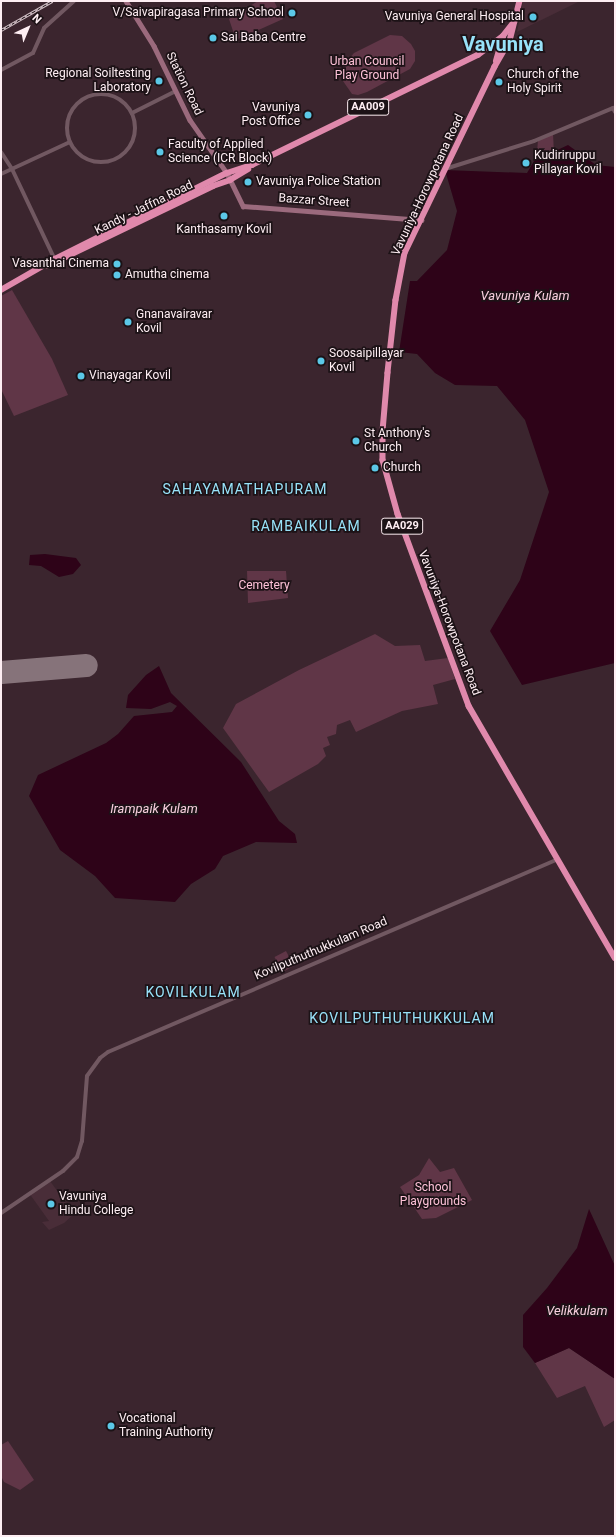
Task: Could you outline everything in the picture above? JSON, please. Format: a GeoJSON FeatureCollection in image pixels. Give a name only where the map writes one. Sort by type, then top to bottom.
{"type":"FeatureCollection","features":[{"type":"Feature","properties":{"kind":"highway","name":"AA009"},"geometry":{"type":"LineString","coordinates":[[510,42],[520,1]]}},
{"type":"Feature","properties":{"kind":"highway","name":"AA009"},"geometry":{"type":"LineString","coordinates":[[503,36],[515,21]]}},
{"type":"Feature","properties":{"kind":"highway"},"geometry":{"type":"LineString","coordinates":[[503,36],[512,35]]}},
{"type":"Feature","properties":{"kind":"highway","name":"Vavuniya-Horowpotana Road"},"geometry":{"type":"LineString","coordinates":[[495,67],[503,36]]}},
{"type":"Feature","properties":{"kind":"highway","name":"Kandy - Jaffna Road"},"geometry":{"type":"LineString","coordinates":[[488,50],[503,36]]}},
{"type":"Feature","properties":{"kind":"highway","name":"Vavuniya-Horowpotana Road"},"geometry":{"type":"LineString","coordinates":[[510,42],[495,67],[406,253],[396,300],[383,431],[383,460],[398,514],[463,692],[512,784],[615,958]]}},
{"type":"Feature","properties":{"kind":"highway","name":"Kandy - Jaffna Road"},"geometry":{"type":"LineString","coordinates":[[1,290],[172,204],[227,173],[252,165],[488,50],[510,42]]}},
{"type":"Feature","properties":{"kind":"highway"},"geometry":{"type":"LineString","coordinates":[[488,50],[498,55]]}},
{"type":"Feature","properties":{"kind":"highway","name":"Kandy - Jaffna Road"},"geometry":{"type":"LineString","coordinates":[[172,204],[230,180],[252,165]]}},
{"type":"Feature","properties":{"kind":"main road","name":"Station Road"},"geometry":{"type":"LineString","coordinates":[[126,1],[154,46],[200,138],[227,173]]}},
{"type":"Feature","properties":{"kind":"main road","name":"Bazzar Street"},"geometry":{"type":"LineString","coordinates":[[227,173],[243,206],[366,214],[421,220]]}},
{"type":"Feature","properties":{"kind":"street"},"geometry":{"type":"LineString","coordinates":[[1,70],[33,53],[44,28],[74,1]]}},
{"type":"Feature","properties":{"kind":"street"},"geometry":{"type":"LineString","coordinates":[[132,113],[176,91]]}},
{"type":"Feature","properties":{"kind":"street"},"geometry":{"type":"LineString","coordinates":[[104,93],[115,96],[125,103],[132,113],[135,134],[128,148],[116,159],[106,162],[90,160],[76,151],[70,142],[67,131],[68,119],[73,108],[87,97],[104,93]]}},
{"type":"Feature","properties":{"kind":"street"},"geometry":{"type":"LineString","coordinates":[[448,168],[534,140],[614,110]]}},
{"type":"Feature","properties":{"kind":"street"},"geometry":{"type":"LineString","coordinates":[[1,174],[70,142]]}},
{"type":"Feature","properties":{"kind":"street"},"geometry":{"type":"LineString","coordinates":[[1,152],[12,168],[56,261]]}},
{"type":"Feature","properties":{"kind":"street","name":"Kovilputhuthukkulam Road"},"geometry":{"type":"LineString","coordinates":[[1,1213],[63,1171],[77,1157],[82,1141],[87,1076],[100,1058],[108,1052],[557,860]]}},
{"type":"Feature","properties":{"kind":"shaded area","name":"Vavuniya General Hospital"},"geometry":{"type":"Polygon","coordinates":[[[523,1],[580,1],[517,32],[523,1]]]}},
{"type":"Feature","properties":{"kind":"shaded area","name":"Vavuniya Hindu College"},"geometry":{"type":"Polygon","coordinates":[[[50,1181],[74,1214],[64,1223],[49,1230],[42,1222],[49,1221],[29,1193],[50,1181]]]}},
{"type":"Feature","properties":{"kind":"green space"},"geometry":{"type":"Polygon","coordinates":[[[258,1],[274,1],[283,19],[236,40],[229,19],[258,1]]]}},
{"type":"Feature","properties":{"kind":"green space","name":"Urban Council Play Ground"},"geometry":{"type":"Polygon","coordinates":[[[390,35],[402,36],[411,44],[415,51],[415,61],[410,69],[367,92],[358,95],[352,94],[343,81],[343,66],[354,53],[390,35]]]}},
{"type":"Feature","properties":{"kind":"green space"},"geometry":{"type":"Polygon","coordinates":[[[553,134],[554,153],[537,153],[538,140],[553,134]]]}},
{"type":"Feature","properties":{"kind":"green space"},"geometry":{"type":"Polygon","coordinates":[[[12,290],[52,359],[68,395],[14,416],[1,389],[1,296],[12,290]]]}},
{"type":"Feature","properties":{"kind":"green space","name":"Cemetery"},"geometry":{"type":"Polygon","coordinates":[[[247,571],[286,571],[288,598],[248,603],[247,571]]]}},
{"type":"Feature","properties":{"kind":"green space"},"geometry":{"type":"Polygon","coordinates":[[[375,634],[395,646],[420,645],[425,661],[448,658],[455,679],[433,685],[438,704],[402,711],[356,732],[350,720],[337,725],[336,734],[327,737],[330,745],[323,748],[326,756],[318,764],[269,792],[223,728],[236,704],[299,670],[375,634]]]}},
{"type":"Feature","properties":{"kind":"green space"},"geometry":{"type":"Polygon","coordinates":[[[286,951],[294,966],[283,972],[275,957],[286,951]]]}},
{"type":"Feature","properties":{"kind":"green space","name":"School Playgrounds"},"geometry":{"type":"Polygon","coordinates":[[[429,1158],[440,1172],[454,1168],[472,1200],[436,1218],[422,1219],[400,1187],[419,1175],[429,1158]]]}},
{"type":"Feature","properties":{"kind":"green space"},"geometry":{"type":"Polygon","coordinates":[[[569,1348],[615,1379],[615,1420],[604,1427],[585,1386],[557,1398],[535,1363],[569,1348]]]}},
{"type":"Feature","properties":{"kind":"green space"},"geometry":{"type":"Polygon","coordinates":[[[8,1441],[34,1480],[20,1490],[4,1482],[1,1476],[1,1445],[8,1441]]]}},
{"type":"Feature","properties":{"kind":"water","name":"Vavuniya Kulam"},"geometry":{"type":"Polygon","coordinates":[[[568,145],[596,165],[615,167],[615,663],[522,685],[490,631],[520,580],[549,492],[525,420],[497,386],[455,385],[435,373],[417,354],[399,352],[410,281],[417,281],[447,250],[457,211],[445,170],[527,173],[534,161],[568,145]]]}},
{"type":"Feature","properties":{"kind":"water"},"geometry":{"type":"Polygon","coordinates":[[[45,554],[76,558],[81,565],[73,574],[59,577],[41,566],[29,565],[30,555],[45,554]]]}},
{"type":"Feature","properties":{"kind":"water","name":"Irampaik Kulam"},"geometry":{"type":"Polygon","coordinates":[[[159,666],[171,693],[241,762],[279,821],[295,834],[297,843],[256,842],[223,856],[215,869],[191,884],[175,902],[115,898],[95,876],[60,850],[29,796],[38,775],[106,743],[118,734],[134,716],[172,712],[177,706],[170,702],[151,709],[126,708],[128,695],[146,675],[159,666]]]}},
{"type":"Feature","properties":{"kind":"water","name":"Velikkulam"},"geometry":{"type":"Polygon","coordinates":[[[589,1209],[615,1266],[615,1379],[569,1348],[535,1363],[523,1347],[523,1315],[547,1288],[577,1248],[589,1209]]]}},
{"type":"Feature","properties":{"kind":"runway"},"geometry":{"type":"LineString","coordinates":[[1,672],[86,665]]}},
{"type":"Feature","properties":{"kind":"railway"},"geometry":{"type":"LineString","coordinates":[[1,30],[52,1]]}},
{"type":"Feature","properties":{"kind":"place","name":"V/Saivapiragasa Primary School"},"geometry":{"type":"Point","coordinates":[292,13]}},
{"type":"Feature","properties":{"kind":"place","name":"Vavuniya General Hospital"},"geometry":{"type":"Point","coordinates":[533,17]}},
{"type":"Feature","properties":{"kind":"place","name":"Sai Baba Centre"},"geometry":{"type":"Point","coordinates":[213,38]}},
{"type":"Feature","properties":{"kind":"place","name":"Regional Soiltesting Laboratory"},"geometry":{"type":"Point","coordinates":[159,81]}},
{"type":"Feature","properties":{"kind":"place","name":"Church of the Holy Spirit"},"geometry":{"type":"Point","coordinates":[499,82]}},
{"type":"Feature","properties":{"kind":"place","name":"Vavuniya Post Office"},"geometry":{"type":"Point","coordinates":[308,115]}},
{"type":"Feature","properties":{"kind":"place","name":"Faculty of Applied Science (ICR Block)"},"geometry":{"type":"Point","coordinates":[160,152]}},
{"type":"Feature","properties":{"kind":"place","name":"Kudiriruppu Pillayar Kovil"},"geometry":{"type":"Point","coordinates":[526,163]}},
{"type":"Feature","properties":{"kind":"place","name":"Vavuniya Police Station"},"geometry":{"type":"Point","coordinates":[248,182]}},
{"type":"Feature","properties":{"kind":"place","name":"Kanthasamy Kovil"},"geometry":{"type":"Point","coordinates":[224,216]}},
{"type":"Feature","properties":{"kind":"place","name":"Vasanthai Cinema"},"geometry":{"type":"Point","coordinates":[117,264]}},
{"type":"Feature","properties":{"kind":"place","name":"Amutha cinema"},"geometry":{"type":"Point","coordinates":[117,275]}},
{"type":"Feature","properties":{"kind":"place","name":"Gnanavairavar Kovil"},"geometry":{"type":"Point","coordinates":[128,322]}},
{"type":"Feature","properties":{"kind":"place","name":"Soosaipillayar Kovil"},"geometry":{"type":"Point","coordinates":[321,361]}},
{"type":"Feature","properties":{"kind":"place","name":"Vinayagar Kovil"},"geometry":{"type":"Point","coordinates":[81,376]}},
{"type":"Feature","properties":{"kind":"place","name":"St Anthony's Church"},"geometry":{"type":"Point","coordinates":[356,441]}},
{"type":"Feature","properties":{"kind":"place","name":"Church"},"geometry":{"type":"Point","coordinates":[375,468]}},
{"type":"Feature","properties":{"kind":"place","name":"Vavuniya Hindu College"},"geometry":{"type":"Point","coordinates":[51,1204]}},
{"type":"Feature","properties":{"kind":"place","name":"Vocational Training Authority"},"geometry":{"type":"Point","coordinates":[111,1426]}},
{"type":"Feature","properties":{"kind":"district","name":"Vavuniya"},"geometry":{"type":"Point","coordinates":[503,44]}},
{"type":"Feature","properties":{"kind":"district","name":"SAHAYAMATHAPURAM"},"geometry":{"type":"Point","coordinates":[245,489]}},
{"type":"Feature","properties":{"kind":"district","name":"RAMBAIKULAM"},"geometry":{"type":"Point","coordinates":[306,526]}},
{"type":"Feature","properties":{"kind":"district","name":"KOVILKULAM"},"geometry":{"type":"Point","coordinates":[193,992]}},
{"type":"Feature","properties":{"kind":"district","name":"KOVILPUTHUTHUKKULAM"},"geometry":{"type":"Point","coordinates":[402,1018]}}]}
